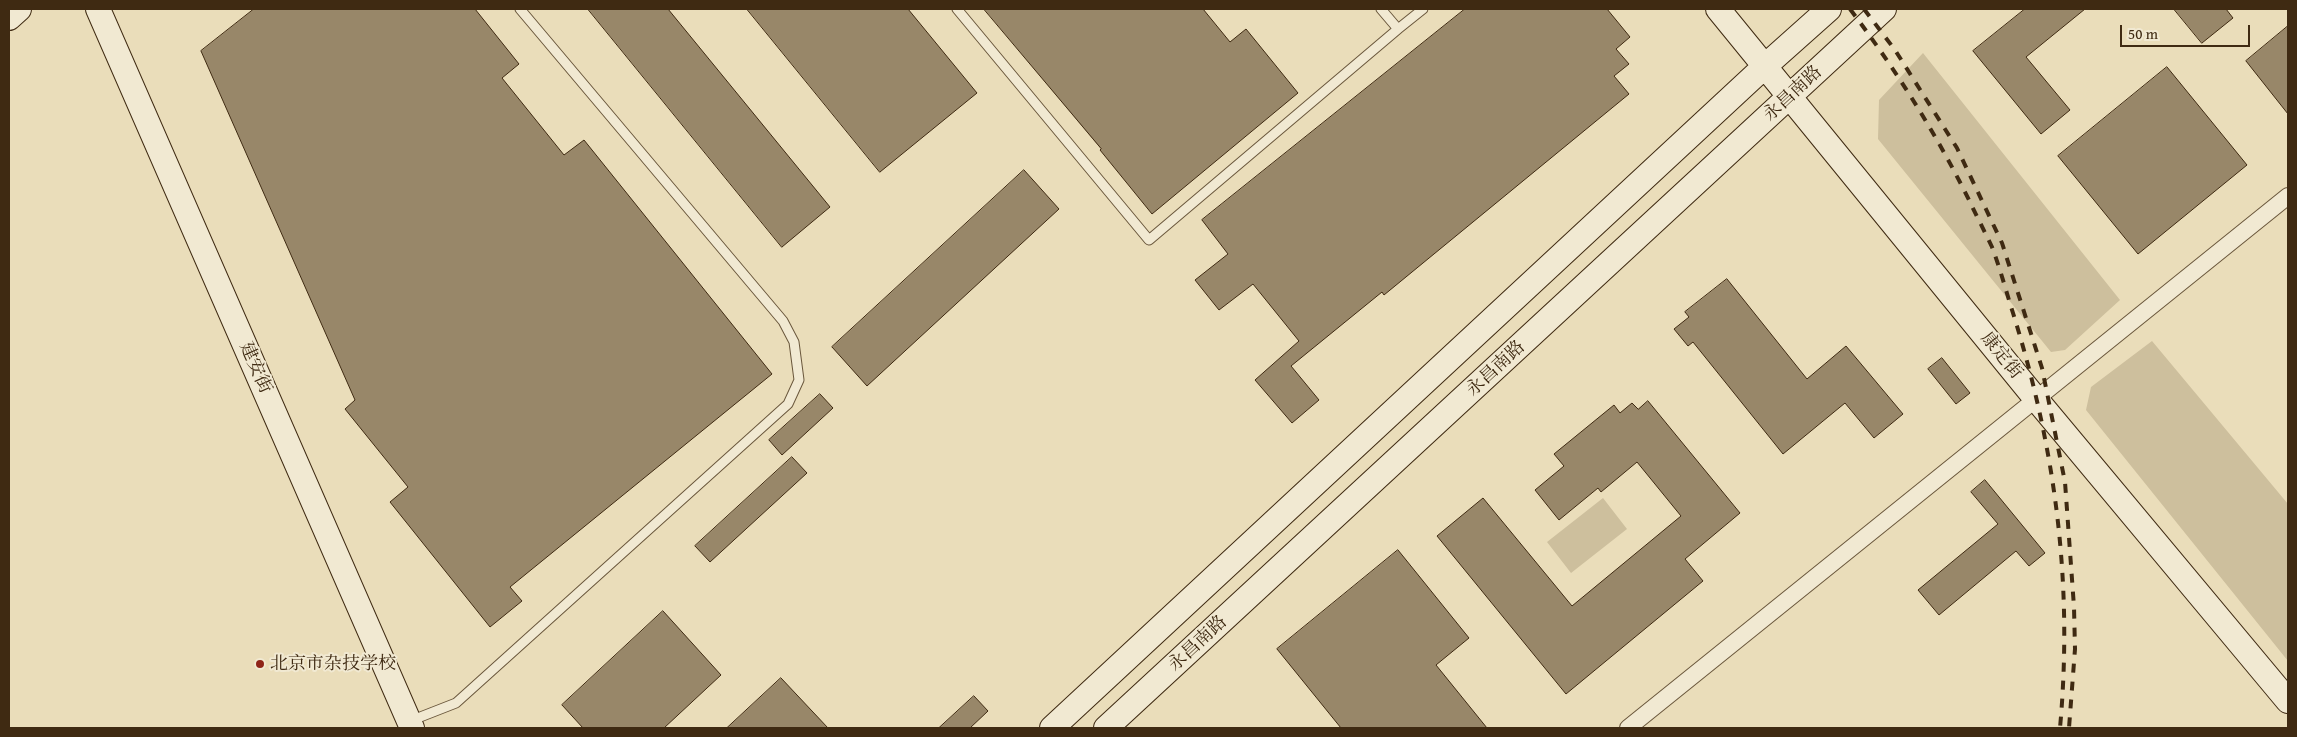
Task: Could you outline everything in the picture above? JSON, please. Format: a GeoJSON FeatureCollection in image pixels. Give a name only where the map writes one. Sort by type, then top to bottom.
{"type":"FeatureCollection","features":[{"type":"Feature","properties":{"kind":"street"},"geometry":{"type":"LineString","coordinates":[[9,18],[19,9]]}},
{"type":"Feature","properties":{"kind":"street","name":"建安街"},"geometry":{"type":"LineString","coordinates":[[98,9],[411,725]]}},
{"type":"Feature","properties":{"kind":"street","name":"康定街"},"geometry":{"type":"LineString","coordinates":[[1718,9],[2036,399],[2288,701]]}},
{"type":"Feature","properties":{"kind":"street"},"geometry":{"type":"LineString","coordinates":[[1052,728],[1764,67],[1829,9]]}},
{"type":"Feature","properties":{"kind":"street","name":"永昌南路"},"geometry":{"type":"LineString","coordinates":[[1106,728],[1884,9]]}},
{"type":"Feature","properties":{"kind":"street"},"geometry":{"type":"LineString","coordinates":[[1628,728],[2288,196]]}},
{"type":"Feature","properties":{"kind":"lane"},"geometry":{"type":"LineString","coordinates":[[411,725],[456,703],[788,404],[798,380],[794,342],[783,321],[520,9]]}},
{"type":"Feature","properties":{"kind":"lane"},"geometry":{"type":"LineString","coordinates":[[957,9],[1149,240],[1423,9]]}},
{"type":"Feature","properties":{"kind":"lane"},"geometry":{"type":"LineString","coordinates":[[1381,9],[1398,29]]}},
{"type":"Feature","properties":{"kind":"shaded area"},"geometry":{"type":"Polygon","coordinates":[[[1923,53],[2120,300],[2065,350],[2051,352],[1878,139],[1879,100],[1923,53]]]}},
{"type":"Feature","properties":{"kind":"shaded area"},"geometry":{"type":"Polygon","coordinates":[[[2152,341],[2288,504],[2288,661],[2086,410],[2091,387],[2152,341]]]}},
{"type":"Feature","properties":{"kind":"shaded area"},"geometry":{"type":"Polygon","coordinates":[[[1603,498],[1627,529],[1571,573],[1547,542],[1603,498]]]}},
{"type":"Feature","properties":{"kind":"building"},"geometry":{"type":"Polygon","coordinates":[[[254,9],[475,9],[519,64],[502,78],[564,155],[584,140],[772,374],[510,587],[522,601],[490,627],[390,502],[408,487],[345,409],[355,400],[201,51],[254,9]]]}},
{"type":"Feature","properties":{"kind":"building"},"geometry":{"type":"Polygon","coordinates":[[[588,9],[668,9],[830,207],[782,247],[588,9]]]}},
{"type":"Feature","properties":{"kind":"building"},"geometry":{"type":"Polygon","coordinates":[[[747,9],[908,9],[977,93],[880,172],[747,9]]]}},
{"type":"Feature","properties":{"kind":"building"},"geometry":{"type":"Polygon","coordinates":[[[984,9],[1203,9],[1230,42],[1246,29],[1298,93],[1152,214],[1101,149],[984,9]]]}},
{"type":"Feature","properties":{"kind":"building"},"geometry":{"type":"Polygon","coordinates":[[[1465,9],[1607,9],[1630,37],[1616,49],[1629,64],[1614,76],[1629,94],[1384,295],[1382,292],[1291,366],[1319,400],[1292,423],[1255,380],[1299,341],[1253,284],[1219,310],[1195,280],[1228,254],[1202,220],[1465,9]]]}},
{"type":"Feature","properties":{"kind":"building"},"geometry":{"type":"Polygon","coordinates":[[[2025,9],[2085,9],[2026,57],[2070,110],[2041,134],[1973,51],[2025,9]]]}},
{"type":"Feature","properties":{"kind":"building"},"geometry":{"type":"Polygon","coordinates":[[[2174,9],[2226,9],[2233,18],[2202,43],[2174,9]]]}},
{"type":"Feature","properties":{"kind":"building"},"geometry":{"type":"Polygon","coordinates":[[[2288,26],[2288,114],[2246,61],[2288,26]]]}},
{"type":"Feature","properties":{"kind":"building"},"geometry":{"type":"Polygon","coordinates":[[[2167,67],[2247,165],[2138,254],[2058,156],[2167,67]]]}},
{"type":"Feature","properties":{"kind":"building"},"geometry":{"type":"Polygon","coordinates":[[[1024,170],[1059,209],[867,386],[832,347],[1024,170]]]}},
{"type":"Feature","properties":{"kind":"building"},"geometry":{"type":"Polygon","coordinates":[[[1727,279],[1807,379],[1846,346],[1903,414],[1874,438],[1845,403],[1783,454],[1693,342],[1688,346],[1674,329],[1689,317],[1685,312],[1727,279]]]}},
{"type":"Feature","properties":{"kind":"building"},"geometry":{"type":"Polygon","coordinates":[[[1942,358],[1970,393],[1956,404],[1928,369],[1942,358]]]}},
{"type":"Feature","properties":{"kind":"building"},"geometry":{"type":"Polygon","coordinates":[[[820,394],[833,408],[782,455],[769,440],[820,394]]]}},
{"type":"Feature","properties":{"kind":"building"},"geometry":{"type":"Polygon","coordinates":[[[1648,401],[1740,513],[1685,559],[1703,581],[1566,694],[1437,536],[1483,498],[1572,606],[1681,516],[1637,462],[1601,492],[1598,488],[1559,520],[1535,490],[1564,466],[1554,454],[1614,405],[1620,413],[1632,403],[1638,409],[1648,401]]]}},
{"type":"Feature","properties":{"kind":"building"},"geometry":{"type":"Polygon","coordinates":[[[792,457],[807,473],[710,562],[695,546],[792,457]]]}},
{"type":"Feature","properties":{"kind":"building"},"geometry":{"type":"Polygon","coordinates":[[[1985,480],[2045,553],[2029,566],[2016,551],[1939,615],[1918,590],[1998,524],[1971,492],[1985,480]]]}},
{"type":"Feature","properties":{"kind":"building"},"geometry":{"type":"Polygon","coordinates":[[[1398,550],[1469,638],[1436,665],[1487,728],[1341,728],[1277,649],[1398,550]]]}},
{"type":"Feature","properties":{"kind":"building"},"geometry":{"type":"Polygon","coordinates":[[[663,611],[721,675],[664,728],[583,728],[562,705],[663,611]]]}},
{"type":"Feature","properties":{"kind":"building"},"geometry":{"type":"Polygon","coordinates":[[[781,678],[828,728],[727,728],[781,678]]]}},
{"type":"Feature","properties":{"kind":"building"},"geometry":{"type":"Polygon","coordinates":[[[974,696],[988,711],[970,728],[939,728],[974,696]]]}},
{"type":"Feature","properties":{"kind":"railway"},"geometry":{"type":"LineString","coordinates":[[1850,9],[1914,102],[1957,176],[1992,247],[2013,313],[2040,416],[2058,518],[2064,622],[2060,728]]}},
{"type":"Feature","properties":{"kind":"railway"},"geometry":{"type":"LineString","coordinates":[[1864,9],[1895,50],[1957,148],[2002,243],[2042,368],[2065,482],[2074,607],[2075,649],[2069,728]]}},
{"type":"Feature","properties":{"kind":"place","name":"北京市杂技学校"},"geometry":{"type":"Point","coordinates":[260,664]}}]}
